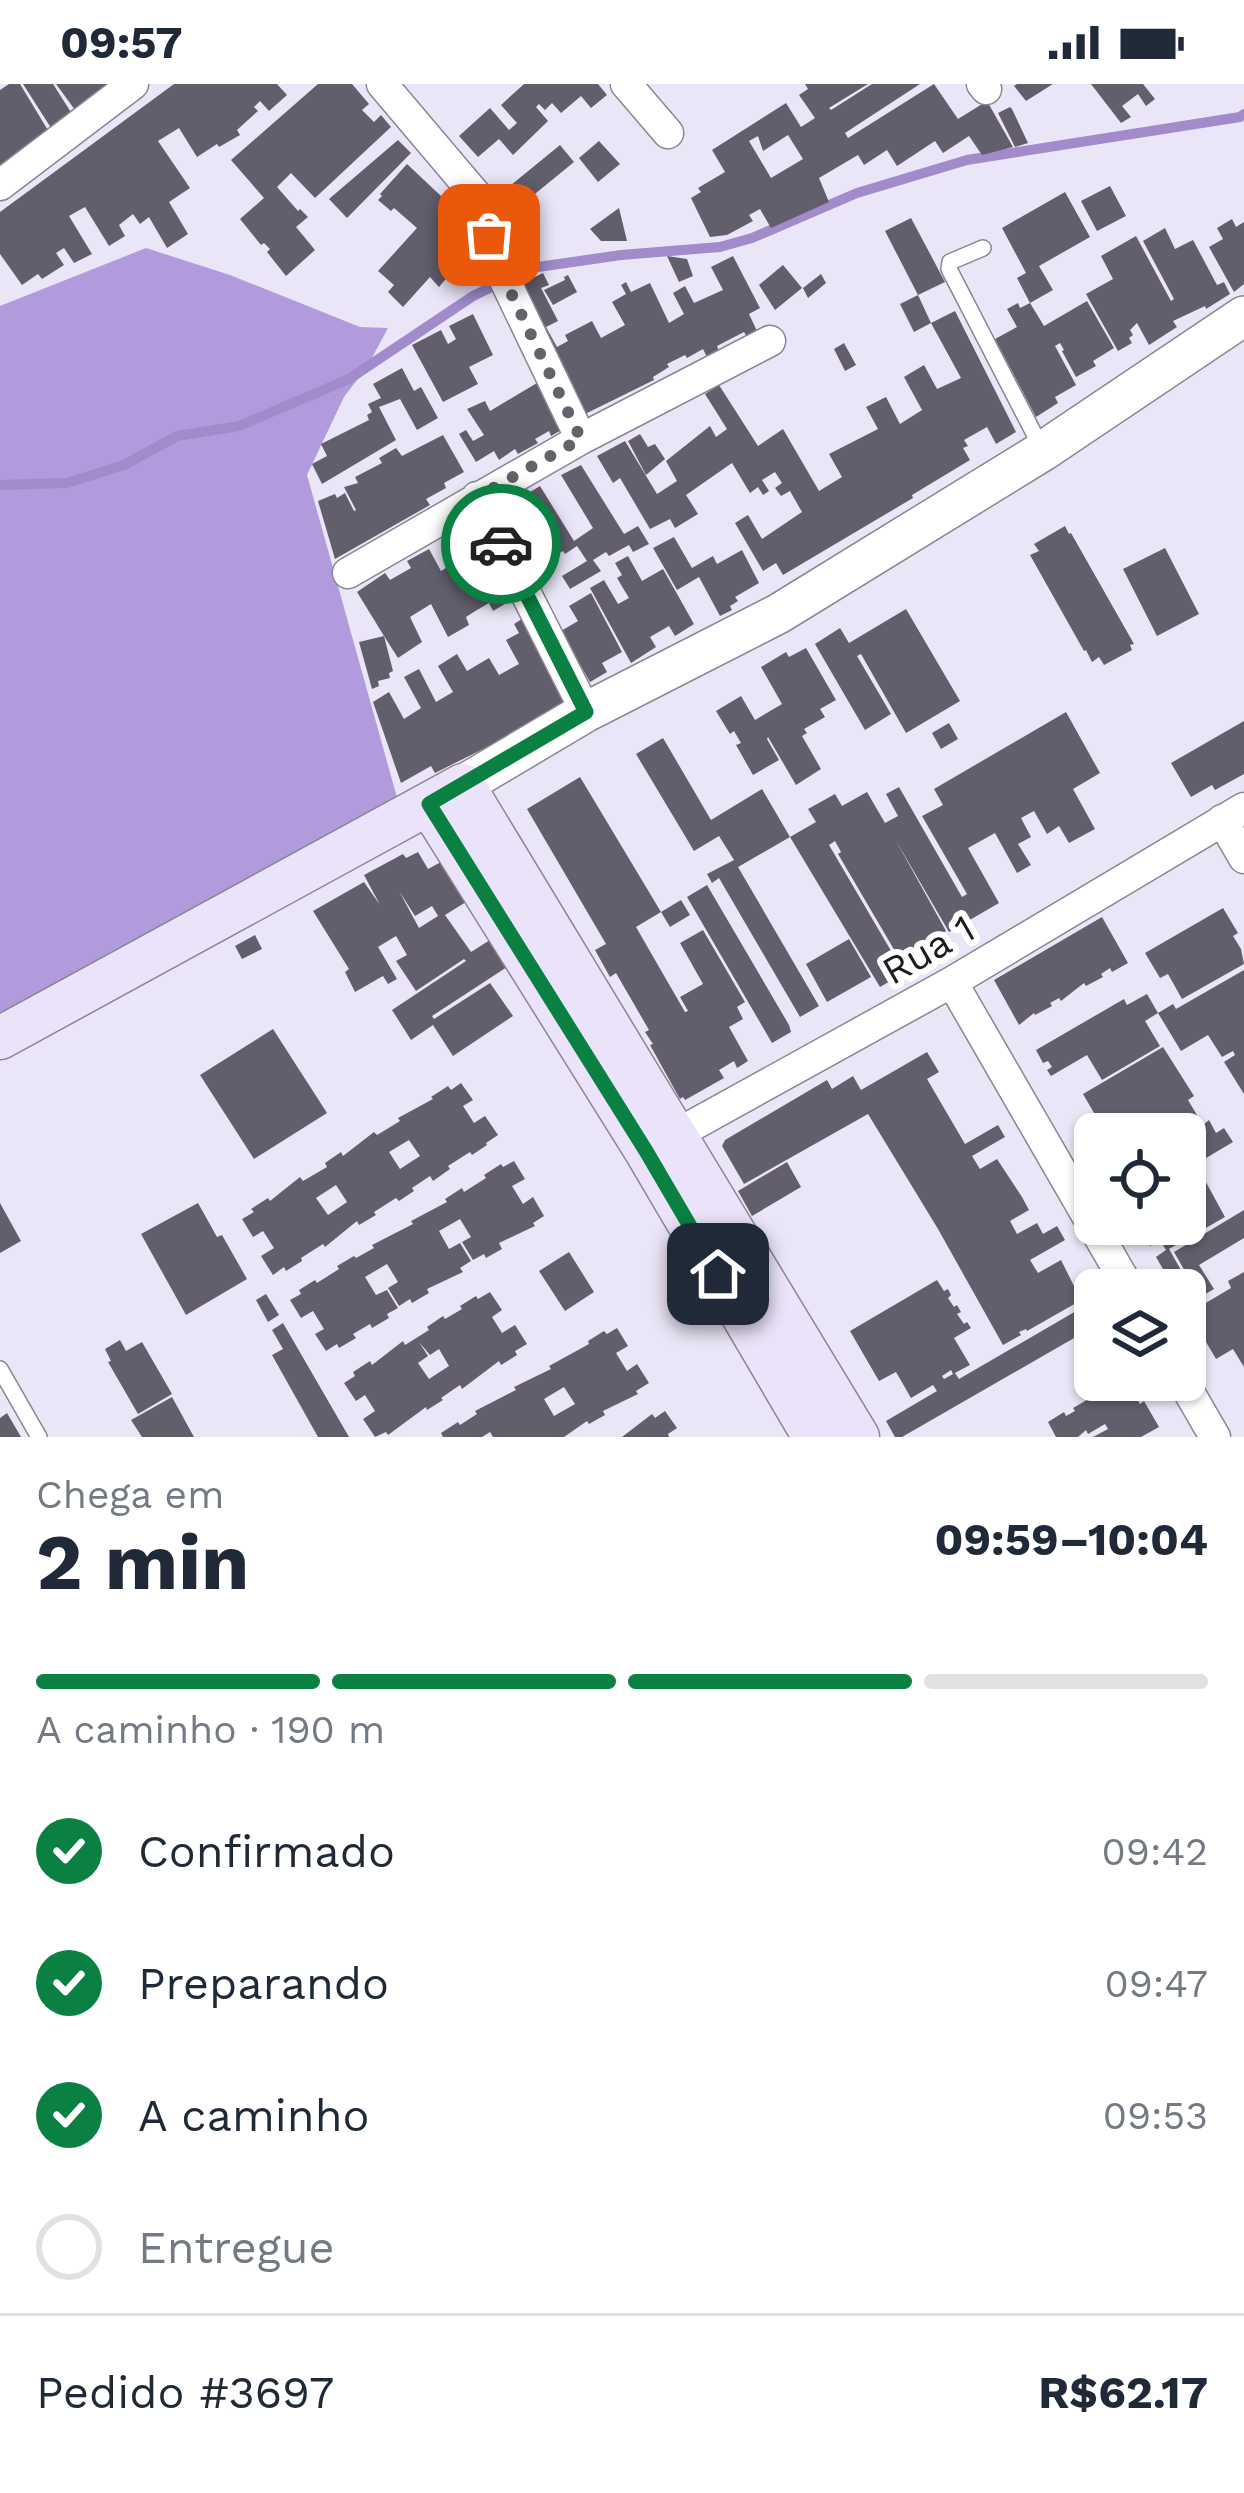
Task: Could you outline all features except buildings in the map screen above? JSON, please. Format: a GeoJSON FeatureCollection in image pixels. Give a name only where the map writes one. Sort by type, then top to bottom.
{"type":"FeatureCollection","features":[{"type":"Feature","properties":{"kind":"main road"},"geometry":{"type":"LineString","coordinates":[[0,1038],[446,795],[661,1143],[858,1437]]}},
{"type":"Feature","properties":{"kind":"main road"},"geometry":{"type":"LineString","coordinates":[[661,1143],[814,1437]]}},
{"type":"Feature","properties":{"kind":"street"},"geometry":{"type":"LineString","coordinates":[[0,185],[133,84]]}},
{"type":"Feature","properties":{"kind":"street"},"geometry":{"type":"LineString","coordinates":[[382,84],[481,201],[508,289],[581,439]]}},
{"type":"Feature","properties":{"kind":"street"},"geometry":{"type":"LineString","coordinates":[[626,84],[668,133]]}},
{"type":"Feature","properties":{"kind":"street"},"geometry":{"type":"LineString","coordinates":[[446,795],[586,712],[778,614],[1043,452],[1244,316]]}},
{"type":"Feature","properties":{"kind":"street"},"geometry":{"type":"LineString","coordinates":[[348,573],[581,439],[770,341]]}},
{"type":"Feature","properties":{"kind":"street"},"geometry":{"type":"LineString","coordinates":[[477,497],[586,712]]}},
{"type":"Feature","properties":{"kind":"street"},"geometry":{"type":"LineString","coordinates":[[1233,814],[1244,858]]}},
{"type":"Feature","properties":{"kind":"street","name":"Rua 1"},"geometry":{"type":"LineString","coordinates":[[661,1143],[952,982],[1233,814]]}},
{"type":"Feature","properties":{"kind":"street"},"geometry":{"type":"LineString","coordinates":[[952,982],[1118,1269]]}},
{"type":"Feature","properties":{"kind":"street"},"geometry":{"type":"LineString","coordinates":[[1194,1401],[1215,1437]]}},
{"type":"Feature","properties":{"kind":"lane"},"geometry":{"type":"LineString","coordinates":[[983,248],[956,258],[950,268],[1043,452]]}},
{"type":"Feature","properties":{"kind":"lane"},"geometry":{"type":"LineString","coordinates":[[0,1369],[39,1437]]}},
{"type":"Feature","properties":{"kind":"shaded area"},"geometry":{"type":"Polygon","coordinates":[[[146,248],[230,275],[360,327],[388,328],[344,397],[307,475],[398,801],[0,1020],[0,306],[146,248]]]}},
{"type":"Feature","properties":{"kind":"waterway"},"geometry":{"type":"LineString","coordinates":[[0,485],[67,483],[124,465],[177,436],[239,426],[349,379],[473,296],[531,268],[720,247],[857,193],[967,160],[1244,114]]}},
{"type":"Feature","properties":{"kind":"way so far"},"geometry":{"type":"LineString","coordinates":[[489,235],[499,268],[581,439],[477,497],[501,544]]}},
{"type":"Feature","properties":{"kind":"route"},"geometry":{"type":"LineString","coordinates":[[501,544],[586,712],[429,804],[718,1274]]}}]}
